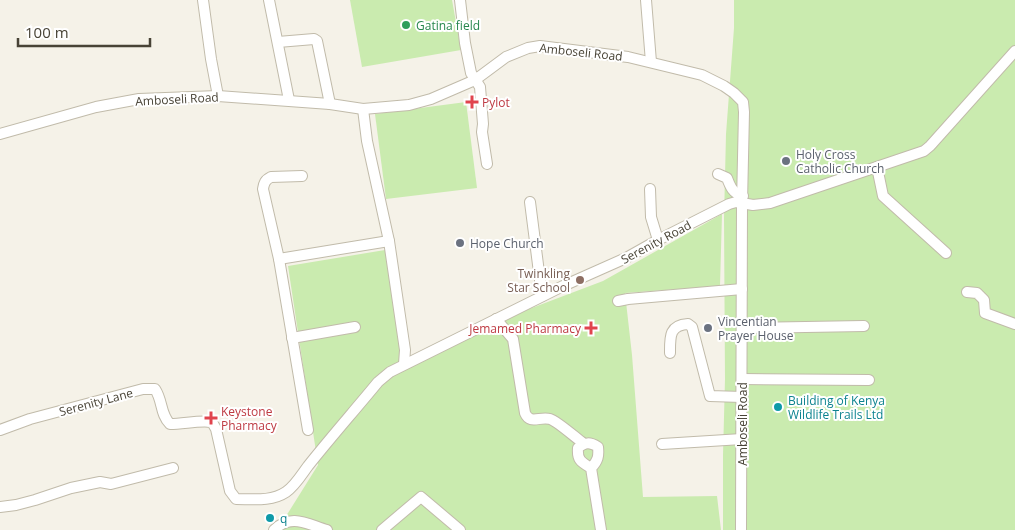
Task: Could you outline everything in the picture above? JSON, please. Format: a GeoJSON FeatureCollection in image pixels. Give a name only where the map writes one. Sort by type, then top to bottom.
{"type":"FeatureCollection","features":[{"type":"Feature","properties":{"kind":"street"},"geometry":{"type":"LineString","coordinates":[[202,0],[218,96]]}},
{"type":"Feature","properties":{"kind":"street"},"geometry":{"type":"LineString","coordinates":[[269,0],[289,100]]}},
{"type":"Feature","properties":{"kind":"street"},"geometry":{"type":"LineString","coordinates":[[460,0],[471,74],[480,88],[482,132],[487,164]]}},
{"type":"Feature","properties":{"kind":"street"},"geometry":{"type":"LineString","coordinates":[[646,0],[651,62]]}},
{"type":"Feature","properties":{"kind":"street"},"geometry":{"type":"LineString","coordinates":[[278,42],[314,39],[317,41],[330,104]]}},
{"type":"Feature","properties":{"kind":"street","name":"Amboseli Road"},"geometry":{"type":"LineString","coordinates":[[0,134],[96,107],[139,99],[218,96],[289,100],[363,109],[409,105],[431,99],[475,80],[506,57],[528,48],[540,46],[609,54],[651,62],[702,75],[724,86],[743,102],[745,122],[742,199],[741,530]]}},
{"type":"Feature","properties":{"kind":"street","name":"Serenity Road"},"geometry":{"type":"LineString","coordinates":[[308,466],[378,382],[390,372],[542,296],[626,258],[729,204],[742,199],[757,205],[770,203],[918,153],[930,146],[1015,51]]}},
{"type":"Feature","properties":{"kind":"street"},"geometry":{"type":"LineString","coordinates":[[363,109],[389,241],[405,350],[404,364]]}},
{"type":"Feature","properties":{"kind":"street"},"geometry":{"type":"LineString","coordinates":[[877,167],[884,196],[946,254]]}},
{"type":"Feature","properties":{"kind":"street"},"geometry":{"type":"LineString","coordinates":[[718,174],[727,178],[733,191],[742,199]]}},
{"type":"Feature","properties":{"kind":"street"},"geometry":{"type":"LineString","coordinates":[[302,176],[271,177],[266,179],[263,189],[279,259],[308,430]]}},
{"type":"Feature","properties":{"kind":"street"},"geometry":{"type":"LineString","coordinates":[[650,189],[651,216],[658,240]]}},
{"type":"Feature","properties":{"kind":"street"},"geometry":{"type":"LineString","coordinates":[[530,202],[542,296]]}},
{"type":"Feature","properties":{"kind":"street"},"geometry":{"type":"LineString","coordinates":[[279,259],[389,241]]}},
{"type":"Feature","properties":{"kind":"street"},"geometry":{"type":"LineString","coordinates":[[618,301],[628,298],[742,289]]}},
{"type":"Feature","properties":{"kind":"street"},"geometry":{"type":"LineString","coordinates":[[967,292],[977,293],[984,300],[985,314],[1015,324]]}},
{"type":"Feature","properties":{"kind":"street"},"geometry":{"type":"LineString","coordinates":[[496,319],[513,338],[527,417],[530,420],[551,419],[583,443],[591,443],[598,447],[599,455],[597,462],[591,468]]}},
{"type":"Feature","properties":{"kind":"street"},"geometry":{"type":"LineString","coordinates":[[670,353],[670,344],[676,326],[688,324],[692,327],[710,396],[742,397]]}},
{"type":"Feature","properties":{"kind":"street"},"geometry":{"type":"LineString","coordinates":[[742,328],[864,326]]}},
{"type":"Feature","properties":{"kind":"street"},"geometry":{"type":"LineString","coordinates":[[292,338],[355,327]]}},
{"type":"Feature","properties":{"kind":"street"},"geometry":{"type":"LineString","coordinates":[[742,379],[869,380]]}},
{"type":"Feature","properties":{"kind":"street","name":"Serenity Lane"},"geometry":{"type":"LineString","coordinates":[[0,430],[143,389],[155,390],[160,396],[165,419],[170,424],[212,422],[216,429],[230,491],[236,499],[255,500],[272,498],[286,492],[308,466]]}},
{"type":"Feature","properties":{"kind":"street"},"geometry":{"type":"LineString","coordinates":[[662,444],[742,438]]}},
{"type":"Feature","properties":{"kind":"street"},"geometry":{"type":"LineString","coordinates":[[583,443],[578,448],[578,455],[591,468],[601,530]]}},
{"type":"Feature","properties":{"kind":"street"},"geometry":{"type":"LineString","coordinates":[[0,507],[29,502],[71,488],[100,482],[111,484],[173,468]]}},
{"type":"Feature","properties":{"kind":"street"},"geometry":{"type":"LineString","coordinates":[[382,530],[421,497],[460,530]]}},
{"type":"Feature","properties":{"kind":"street"},"geometry":{"type":"LineString","coordinates":[[274,530],[280,524],[293,520],[327,530]]}},
{"type":"Feature","properties":{"kind":"green space","name":"Gatina field"},"geometry":{"type":"Polygon","coordinates":[[[350,0],[452,0],[461,50],[362,67],[350,0]]]}},
{"type":"Feature","properties":{"kind":"green space"},"geometry":{"type":"Polygon","coordinates":[[[734,0],[1015,0],[1015,530],[723,530],[725,379],[724,218],[726,134],[734,28],[734,0]]]}},
{"type":"Feature","properties":{"kind":"green space"},"geometry":{"type":"Polygon","coordinates":[[[466,102],[477,188],[386,199],[375,114],[466,102]]]}},
{"type":"Feature","properties":{"kind":"green space"},"geometry":{"type":"Polygon","coordinates":[[[722,214],[720,286],[625,293],[632,355],[643,497],[717,496],[721,530],[272,530],[288,513],[318,465],[288,266],[385,250],[409,357],[447,340],[603,281],[722,214]]]}},
{"type":"Feature","properties":{"kind":"place","name":"Gatina field"},"geometry":{"type":"Point","coordinates":[406,25]}},
{"type":"Feature","properties":{"kind":"place","name":"Pylot"},"geometry":{"type":"Point","coordinates":[472,102]}},
{"type":"Feature","properties":{"kind":"place","name":"Holy Cross Catholic Church"},"geometry":{"type":"Point","coordinates":[786,161]}},
{"type":"Feature","properties":{"kind":"place","name":"Hope Church"},"geometry":{"type":"Point","coordinates":[460,243]}},
{"type":"Feature","properties":{"kind":"place","name":"Twinkling Star School"},"geometry":{"type":"Point","coordinates":[580,280]}},
{"type":"Feature","properties":{"kind":"place","name":"Jemamed Pharmacy"},"geometry":{"type":"Point","coordinates":[591,328]}},
{"type":"Feature","properties":{"kind":"place","name":"Vincentian Prayer House"},"geometry":{"type":"Point","coordinates":[708,328]}},
{"type":"Feature","properties":{"kind":"place","name":"Building of Kenya Wildlife Trails Ltd"},"geometry":{"type":"Point","coordinates":[778,407]}},
{"type":"Feature","properties":{"kind":"place","name":"Keystone Pharmacy"},"geometry":{"type":"Point","coordinates":[211,418]}},
{"type":"Feature","properties":{"kind":"place","name":"q"},"geometry":{"type":"Point","coordinates":[270,518]}}]}
